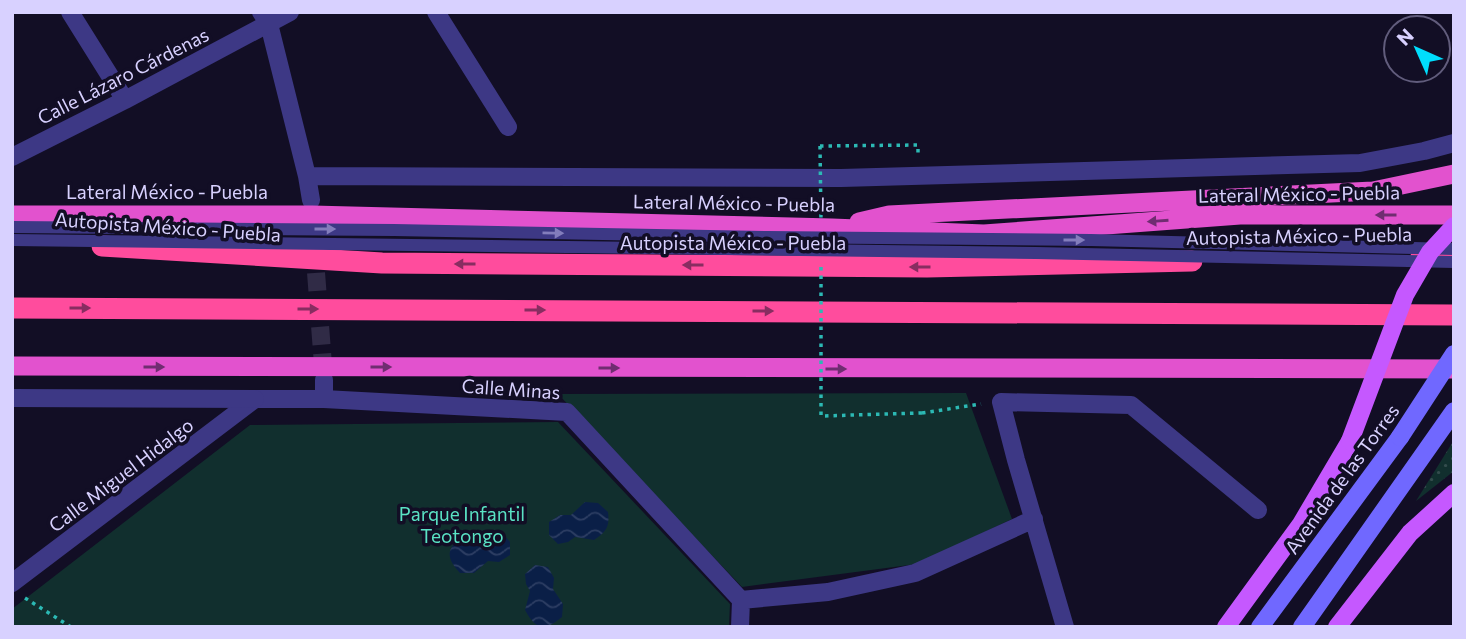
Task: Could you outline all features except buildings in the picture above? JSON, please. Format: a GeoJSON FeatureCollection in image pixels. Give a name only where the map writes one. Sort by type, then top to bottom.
{"type":"FeatureCollection","features":[{"type":"Feature","properties":{"kind":"highway"},"geometry":{"type":"LineString","coordinates":[[826,227],[889,215],[1373,191],[1454,174]]}},
{"type":"Feature","properties":{"kind":"highway","name":"Lateral México - Puebla"},"geometry":{"type":"LineString","coordinates":[[12,215],[312,215],[826,227],[984,234],[1240,215],[1454,215]]}},
{"type":"Feature","properties":{"kind":"highway","name":"Autopista México - Puebla"},"geometry":{"type":"LineString","coordinates":[[12,240],[396,263],[927,267],[1454,256]]}},
{"type":"Feature","properties":{"kind":"highway"},"geometry":{"type":"LineString","coordinates":[[12,308],[1454,315]]}},
{"type":"Feature","properties":{"kind":"highway"},"geometry":{"type":"LineString","coordinates":[[12,366],[1454,369]]}},
{"type":"Feature","properties":{"kind":"main road"},"geometry":{"type":"LineString","coordinates":[[1226,627],[1301,524],[1350,441],[1405,295],[1430,252],[1454,226]]}},
{"type":"Feature","properties":{"kind":"main road","name":"Avenida de las Torres"},"geometry":{"type":"LineString","coordinates":[[1260,627],[1400,436],[1454,354]]}},
{"type":"Feature","properties":{"kind":"main road"},"geometry":{"type":"LineString","coordinates":[[1302,627],[1454,411]]}},
{"type":"Feature","properties":{"kind":"main road"},"geometry":{"type":"LineString","coordinates":[[1337,627],[1410,533],[1454,493]]}},
{"type":"Feature","properties":{"kind":"street"},"geometry":{"type":"LineString","coordinates":[[70,12],[125,100]]}},
{"type":"Feature","properties":{"kind":"street","name":"Calle Lázaro Cárdenas"},"geometry":{"type":"LineString","coordinates":[[12,157],[125,100],[265,18],[290,12]]}},
{"type":"Feature","properties":{"kind":"street"},"geometry":{"type":"LineString","coordinates":[[436,12],[508,127]]}},
{"type":"Feature","properties":{"kind":"street"},"geometry":{"type":"LineString","coordinates":[[265,18],[311,200]]}},
{"type":"Feature","properties":{"kind":"street"},"geometry":{"type":"LineString","coordinates":[[307,176],[841,178],[1360,163],[1454,143]]}},
{"type":"Feature","properties":{"kind":"street"},"geometry":{"type":"LineString","coordinates":[[324,380],[324,400]]}},
{"type":"Feature","properties":{"kind":"street","name":"Calle Minas"},"geometry":{"type":"LineString","coordinates":[[12,398],[324,400],[567,412],[741,600]]}},
{"type":"Feature","properties":{"kind":"street","name":"Calle Miguel Hidalgo"},"geometry":{"type":"LineString","coordinates":[[18,590],[255,399]]}},
{"type":"Feature","properties":{"kind":"street"},"geometry":{"type":"LineString","coordinates":[[1065,627],[1001,402],[1131,405],[1258,510]]}},
{"type":"Feature","properties":{"kind":"street"},"geometry":{"type":"LineString","coordinates":[[740,627],[741,600],[828,592],[915,573],[1034,519]]}},
{"type":"Feature","properties":{"kind":"lane"},"geometry":{"type":"LineString","coordinates":[[12,227],[1091,240],[1454,249]]}},
{"type":"Feature","properties":{"kind":"lane"},"geometry":{"type":"LineString","coordinates":[[12,240],[1036,253],[1454,262]]}},
{"type":"Feature","properties":{"kind":"path"},"geometry":{"type":"LineString","coordinates":[[826,227],[821,146],[918,145],[918,155],[905,155]]}},
{"type":"Feature","properties":{"kind":"path"},"geometry":{"type":"LineString","coordinates":[[821,254],[821,416],[922,413],[1001,402]]}},
{"type":"Feature","properties":{"kind":"path"},"geometry":{"type":"LineString","coordinates":[[18,590],[71,627]]}},
{"type":"Feature","properties":{"kind":"green space"},"geometry":{"type":"Polygon","coordinates":[[[966,393],[1012,519],[917,564],[742,587],[558,394],[966,393]]]}},
{"type":"Feature","properties":{"kind":"green space","name":"Parque Infantil Teotongo"},"geometry":{"type":"Polygon","coordinates":[[[558,422],[730,604],[729,627],[12,627],[12,609],[250,425],[558,422]]]}},
{"type":"Feature","properties":{"kind":"green space"},"geometry":{"type":"Polygon","coordinates":[[[1454,440],[1454,471],[1416,501],[1454,440]]]}},
{"type":"Feature","properties":{"kind":"water"},"geometry":{"type":"Polygon","coordinates":[[[585,502],[598,503],[608,512],[606,529],[594,540],[575,537],[558,544],[549,535],[549,522],[560,515],[571,515],[585,502]]]}},
{"type":"Feature","properties":{"kind":"water"},"geometry":{"type":"Polygon","coordinates":[[[501,532],[510,542],[510,555],[499,562],[488,561],[474,573],[460,573],[450,557],[454,544],[465,536],[484,539],[501,532]]]}},
{"type":"Feature","properties":{"kind":"water"},"geometry":{"type":"Polygon","coordinates":[[[535,565],[548,567],[554,578],[553,589],[563,604],[562,617],[545,627],[533,622],[525,610],[530,591],[525,574],[535,565]]]}},
{"type":"Feature","properties":{"kind":"tunnel"},"geometry":{"type":"LineString","coordinates":[[314,246],[324,378]]}}]}
